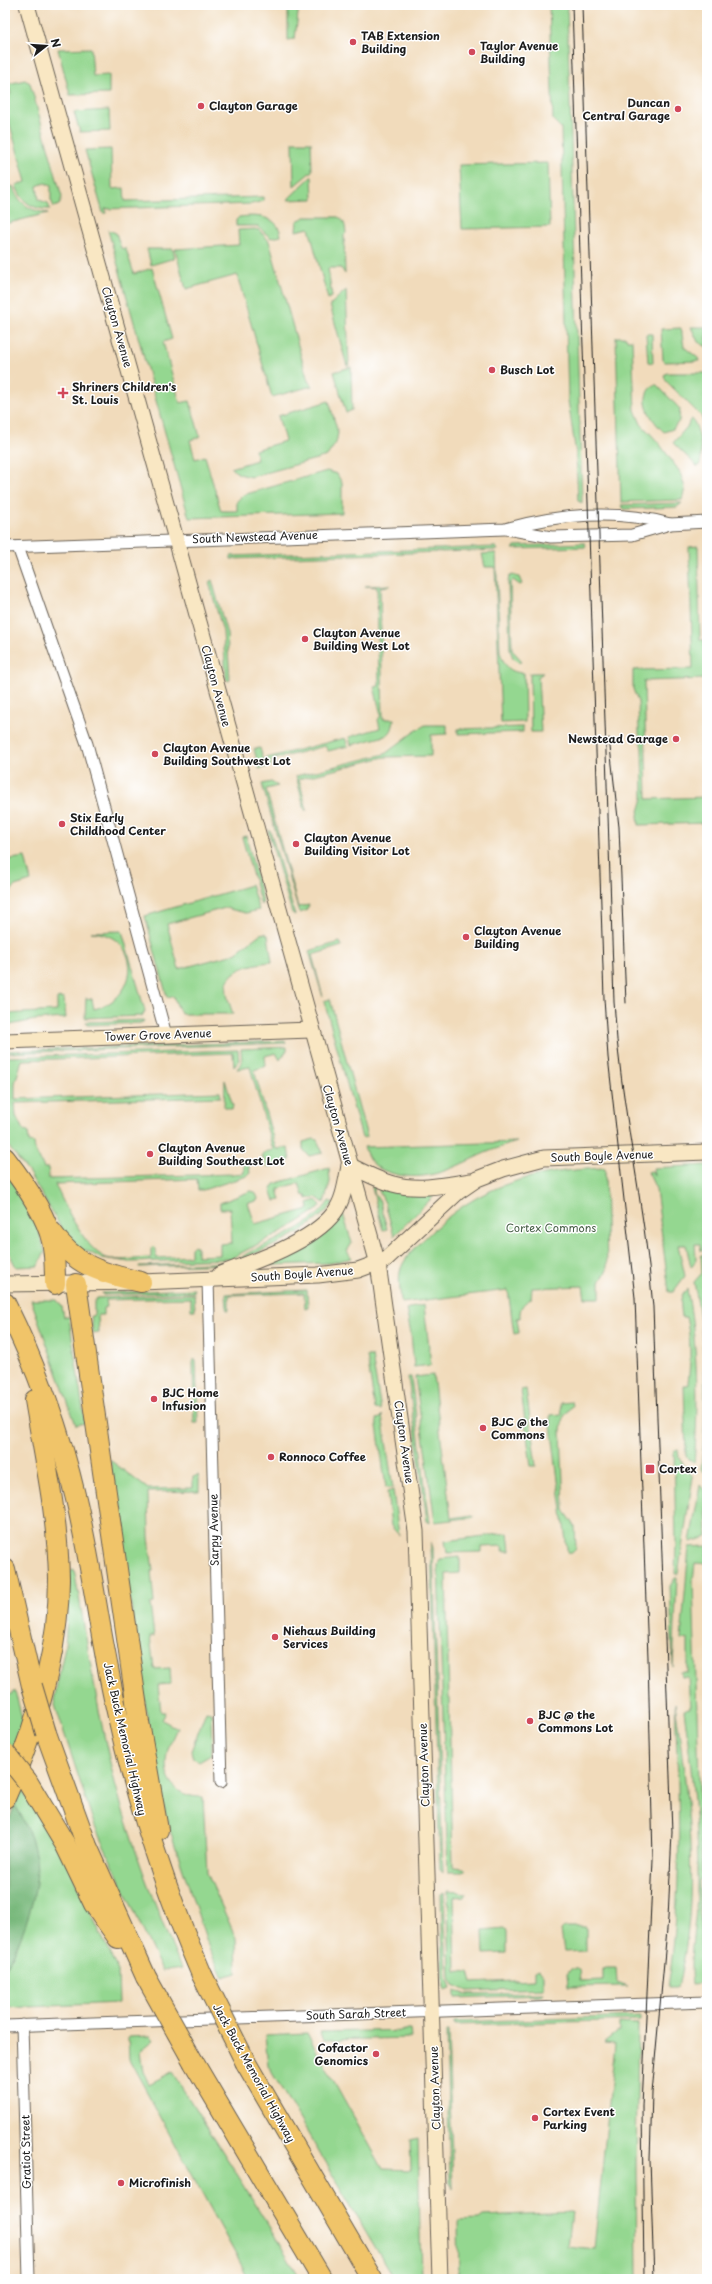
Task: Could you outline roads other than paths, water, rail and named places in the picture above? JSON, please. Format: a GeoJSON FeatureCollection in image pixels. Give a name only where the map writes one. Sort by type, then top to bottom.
{"type":"FeatureCollection","features":[{"type":"Feature","properties":{"kind":"highway"},"geometry":{"type":"LineString","coordinates":[[5,1158],[62,1247],[80,1262],[101,1272],[141,1282]]}},
{"type":"Feature","properties":{"kind":"highway"},"geometry":{"type":"LineString","coordinates":[[44,1221],[52,1239],[55,1284]]}},
{"type":"Feature","properties":{"kind":"highway"},"geometry":{"type":"LineString","coordinates":[[76,1284],[139,1722],[170,1897]]}},
{"type":"Feature","properties":{"kind":"highway","name":"Jack Buck Memorial Highway"},"geometry":{"type":"LineString","coordinates":[[5,1303],[28,1354],[64,1451],[82,1529],[126,1751],[138,1801],[170,1897],[202,1975],[246,2063],[372,2279]]}},
{"type":"Feature","properties":{"kind":"highway"},"geometry":{"type":"LineString","coordinates":[[5,1798],[27,1739],[45,1683],[54,1636],[59,1580],[53,1501],[28,1354]]}},
{"type":"Feature","properties":{"kind":"highway"},"geometry":{"type":"LineString","coordinates":[[5,1569],[32,1686],[46,1733],[84,1839],[136,1956],[146,1977],[194,2063],[322,2279]]}},
{"type":"Feature","properties":{"kind":"highway"},"geometry":{"type":"LineString","coordinates":[[5,1753],[27,1781],[65,1844],[103,1919],[136,1956]]}},
{"type":"Feature","properties":{"kind":"street","name":"Clayton Avenue"},"geometry":{"type":"LineString","coordinates":[[27,5],[378,1264],[416,1531],[433,2011],[440,2279]]}},
{"type":"Feature","properties":{"kind":"street","name":"South Newstead Avenue"},"geometry":{"type":"LineString","coordinates":[[5,547],[504,529],[552,518],[588,516],[632,515],[670,524]]}},
{"type":"Feature","properties":{"kind":"street","name":"South Newstead Avenue"},"geometry":{"type":"LineString","coordinates":[[504,529],[551,537],[632,535],[670,524],[707,522]]}},
{"type":"Feature","properties":{"kind":"street"},"geometry":{"type":"LineString","coordinates":[[18,547],[87,744],[166,1035]]}},
{"type":"Feature","properties":{"kind":"street","name":"Tower Grove Avenue"},"geometry":{"type":"LineString","coordinates":[[5,1041],[312,1030]]}},
{"type":"Feature","properties":{"kind":"street","name":"South Boyle Avenue"},"geometry":{"type":"LineString","coordinates":[[5,1284],[141,1282],[332,1274],[358,1270],[378,1264],[394,1253],[443,1205],[477,1179],[521,1163],[544,1158],[707,1152]]}},
{"type":"Feature","properties":{"kind":"street"},"geometry":{"type":"LineString","coordinates":[[208,1279],[280,1250],[327,1220],[341,1201],[350,1165],[393,1184],[409,1187],[448,1185],[477,1179]]}},
{"type":"Feature","properties":{"kind":"street","name":"Sarpy Avenue"},"geometry":{"type":"LineString","coordinates":[[208,1279],[221,1782]]}},
{"type":"Feature","properties":{"kind":"street","name":"South Sarah Street"},"geometry":{"type":"LineString","coordinates":[[5,2026],[707,2002]]}},
{"type":"Feature","properties":{"kind":"street","name":"Gratiot Street"},"geometry":{"type":"LineString","coordinates":[[22,2025],[29,2279]]}},
{"type":"Feature","properties":{"kind":"tram line"},"geometry":{"type":"LineString","coordinates":[[572,5],[604,999],[608,1057],[635,1298],[648,1658],[653,1859],[642,2106],[644,2279]]}},
{"type":"Feature","properties":{"kind":"tram line"},"geometry":{"type":"LineString","coordinates":[[582,5],[614,1002],[617,1040],[644,1231],[653,1307],[672,1832],[668,1918],[652,2093],[650,2160],[654,2279]]}},
{"type":"Feature","properties":{"kind":"tram line"},"geometry":{"type":"LineString","coordinates":[[609,738],[619,827],[626,1003]]}},
{"type":"Feature","properties":{"kind":"place","name":"TAB Extension Building"},"geometry":{"type":"Point","coordinates":[353,42]}},
{"type":"Feature","properties":{"kind":"place","name":"Taylor Avenue Building"},"geometry":{"type":"Point","coordinates":[472,52]}},
{"type":"Feature","properties":{"kind":"place","name":"Clayton Garage"},"geometry":{"type":"Point","coordinates":[201,106]}},
{"type":"Feature","properties":{"kind":"place","name":"Duncan Central Garage"},"geometry":{"type":"Point","coordinates":[678,109]}},
{"type":"Feature","properties":{"kind":"place","name":"Busch Lot"},"geometry":{"type":"Point","coordinates":[492,370]}},
{"type":"Feature","properties":{"kind":"place","name":"Shriners Children's St. Louis"},"geometry":{"type":"Point","coordinates":[63,393]}},
{"type":"Feature","properties":{"kind":"place","name":"Clayton Avenue Building West Lot"},"geometry":{"type":"Point","coordinates":[305,639]}},
{"type":"Feature","properties":{"kind":"place","name":"Newstead Garage"},"geometry":{"type":"Point","coordinates":[676,739]}},
{"type":"Feature","properties":{"kind":"place","name":"Clayton Avenue Building Southwest Lot"},"geometry":{"type":"Point","coordinates":[155,754]}},
{"type":"Feature","properties":{"kind":"place","name":"Stix Early Childhood Center"},"geometry":{"type":"Point","coordinates":[62,824]}},
{"type":"Feature","properties":{"kind":"place","name":"Clayton Avenue Building Visitor Lot"},"geometry":{"type":"Point","coordinates":[296,844]}},
{"type":"Feature","properties":{"kind":"place","name":"Clayton Avenue Building"},"geometry":{"type":"Point","coordinates":[466,937]}},
{"type":"Feature","properties":{"kind":"place","name":"Clayton Avenue Building Southeast Lot"},"geometry":{"type":"Point","coordinates":[150,1154]}},
{"type":"Feature","properties":{"kind":"place","name":"BJC Home Infusion"},"geometry":{"type":"Point","coordinates":[154,1399]}},
{"type":"Feature","properties":{"kind":"place","name":"BJC @ the Commons"},"geometry":{"type":"Point","coordinates":[483,1428]}},
{"type":"Feature","properties":{"kind":"place","name":"Ronnoco Coffee"},"geometry":{"type":"Point","coordinates":[271,1457]}},
{"type":"Feature","properties":{"kind":"place","name":"Cortex"},"geometry":{"type":"Point","coordinates":[650,1469]}},
{"type":"Feature","properties":{"kind":"place","name":"Niehaus Building Services"},"geometry":{"type":"Point","coordinates":[275,1637]}},
{"type":"Feature","properties":{"kind":"place","name":"BJC @ the Commons Lot"},"geometry":{"type":"Point","coordinates":[530,1721]}},
{"type":"Feature","properties":{"kind":"place","name":"Cofactor Genomics"},"geometry":{"type":"Point","coordinates":[376,2054]}},
{"type":"Feature","properties":{"kind":"place","name":"Cortex Event Parking"},"geometry":{"type":"Point","coordinates":[535,2118]}},
{"type":"Feature","properties":{"kind":"place","name":"Microfinish"},"geometry":{"type":"Point","coordinates":[121,2183]}},
{"type":"Feature","properties":{"kind":"park label","name":"Cortex Commons"},"geometry":{"type":"Point","coordinates":[551,1228]}}]}
